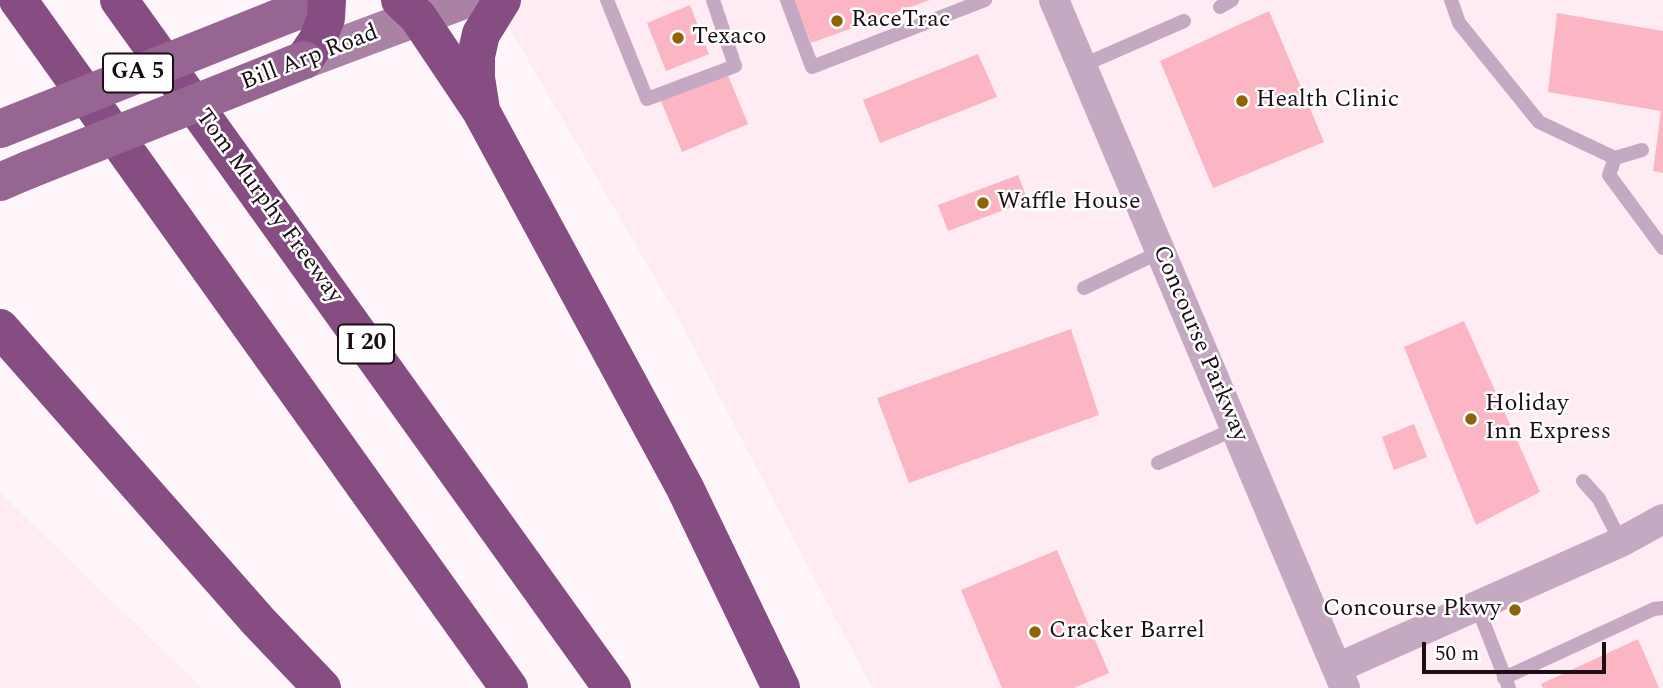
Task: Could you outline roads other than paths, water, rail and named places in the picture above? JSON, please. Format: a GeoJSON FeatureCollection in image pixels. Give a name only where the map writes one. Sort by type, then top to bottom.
{"type":"FeatureCollection","features":[{"type":"Feature","properties":{"kind":"highway"},"geometry":{"type":"LineString","coordinates":[[18,0],[509,688]]}},
{"type":"Feature","properties":{"kind":"highway","name":"Tom Murphy Freeway"},"geometry":{"type":"LineString","coordinates":[[119,0],[612,688]]}},
{"type":"Feature","properties":{"kind":"highway"},"geometry":{"type":"LineString","coordinates":[[304,60],[326,18],[326,0]]}},
{"type":"Feature","properties":{"kind":"highway"},"geometry":{"type":"LineString","coordinates":[[481,111],[476,56],[481,34],[502,0]]}},
{"type":"Feature","properties":{"kind":"highway"},"geometry":{"type":"LineString","coordinates":[[409,9],[481,111],[685,488],[781,688]]}},
{"type":"Feature","properties":{"kind":"highway"},"geometry":{"type":"LineString","coordinates":[[0,328],[240,601],[321,688]]}},
{"type":"Feature","properties":{"kind":"main road","name":"Bill Arp Road"},"geometry":{"type":"LineString","coordinates":[[0,129],[326,0]]}},
{"type":"Feature","properties":{"kind":"main road","name":"Bill Arp Road"},"geometry":{"type":"LineString","coordinates":[[14,176],[304,60],[409,9],[464,0]]}},
{"type":"Feature","properties":{"kind":"street","name":"Concourse Parkway"},"geometry":{"type":"LineString","coordinates":[[1059,2],[1081,66],[1341,678]]}},
{"type":"Feature","properties":{"kind":"street"},"geometry":{"type":"LineString","coordinates":[[1341,678],[1477,606],[1621,542],[1663,519]]}},
{"type":"Feature","properties":{"kind":"lane"},"geometry":{"type":"LineString","coordinates":[[607,0],[647,99],[735,66],[713,0]]}},
{"type":"Feature","properties":{"kind":"lane"},"geometry":{"type":"LineString","coordinates":[[787,0],[812,67],[985,0]]}},
{"type":"Feature","properties":{"kind":"lane"},"geometry":{"type":"LineString","coordinates":[[1451,0],[1459,23],[1539,122],[1615,158],[1642,150]]}},
{"type":"Feature","properties":{"kind":"lane"},"geometry":{"type":"LineString","coordinates":[[1081,66],[1184,21]]}},
{"type":"Feature","properties":{"kind":"lane"},"geometry":{"type":"LineString","coordinates":[[1615,158],[1609,175],[1663,248]]}},
{"type":"Feature","properties":{"kind":"lane"},"geometry":{"type":"LineString","coordinates":[[1084,288],[1160,252]]}},
{"type":"Feature","properties":{"kind":"lane"},"geometry":{"type":"LineString","coordinates":[[1158,463],[1236,429]]}},
{"type":"Feature","properties":{"kind":"lane"},"geometry":{"type":"LineString","coordinates":[[1583,481],[1599,499],[1621,542]]}},
{"type":"Feature","properties":{"kind":"lane"},"geometry":{"type":"LineString","coordinates":[[1477,606],[1507,683],[1654,609],[1663,608]]}},
{"type":"Feature","properties":{"kind":"place","name":"RaceTrac"},"geometry":{"type":"Point","coordinates":[837,21]}},
{"type":"Feature","properties":{"kind":"place","name":"Texaco"},"geometry":{"type":"Point","coordinates":[678,38]}},
{"type":"Feature","properties":{"kind":"place","name":"Health Clinic"},"geometry":{"type":"Point","coordinates":[1242,101]}},
{"type":"Feature","properties":{"kind":"place","name":"Waffle House"},"geometry":{"type":"Point","coordinates":[983,203]}},
{"type":"Feature","properties":{"kind":"place","name":"Holiday Inn Express"},"geometry":{"type":"Point","coordinates":[1471,419]}},
{"type":"Feature","properties":{"kind":"place","name":"Concourse Pkwy"},"geometry":{"type":"Point","coordinates":[1515,610]}},
{"type":"Feature","properties":{"kind":"place","name":"Cracker Barrel"},"geometry":{"type":"Point","coordinates":[1035,632]}}]}
